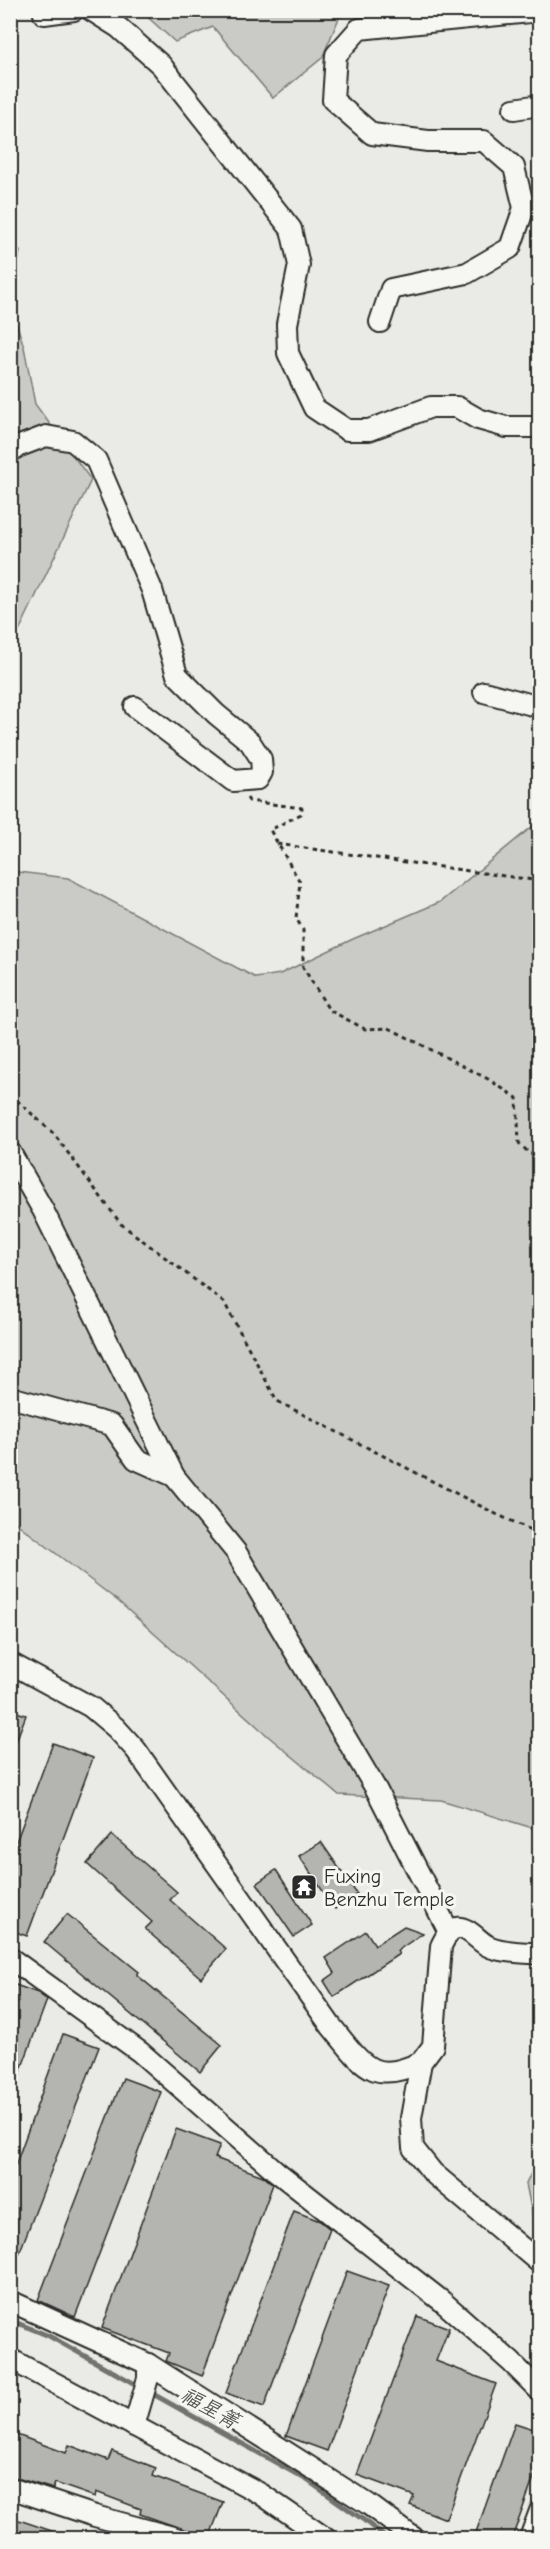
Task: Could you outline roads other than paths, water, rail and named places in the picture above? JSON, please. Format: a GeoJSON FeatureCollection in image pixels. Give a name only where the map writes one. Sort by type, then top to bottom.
{"type":"FeatureCollection","features":[{"type":"Feature","properties":{"kind":"street"},"geometry":{"type":"LineString","coordinates":[[44,14],[74,10]]}},
{"type":"Feature","properties":{"kind":"street"},"geometry":{"type":"LineString","coordinates":[[91,10],[118,27],[161,65],[291,229],[299,265],[287,324],[288,353],[314,408],[347,430],[369,430],[431,407],[457,407],[478,419],[506,427],[540,427]]}},
{"type":"Feature","properties":{"kind":"street"},"geometry":{"type":"LineString","coordinates":[[381,322],[391,289],[467,273],[510,248],[524,208],[514,166],[484,141],[428,141],[372,134],[333,100],[336,55],[359,29],[540,11]]}},
{"type":"Feature","properties":{"kind":"street"},"geometry":{"type":"LineString","coordinates":[[514,109],[540,105]]}},
{"type":"Feature","properties":{"kind":"street"},"geometry":{"type":"LineString","coordinates":[[10,452],[46,436],[73,441],[96,460],[152,591],[177,675],[216,714],[250,742],[261,759],[262,772],[258,779],[233,781],[135,707]]}},
{"type":"Feature","properties":{"kind":"street"},"geometry":{"type":"LineString","coordinates":[[484,692],[540,706]]}},
{"type":"Feature","properties":{"kind":"street"},"geometry":{"type":"LineString","coordinates":[[10,1152],[43,1210],[174,1476],[236,1552],[376,1789],[449,1932]]}},
{"type":"Feature","properties":{"kind":"street"},"geometry":{"type":"LineString","coordinates":[[10,1397],[112,1425],[136,1460],[174,1476]]}},
{"type":"Feature","properties":{"kind":"street"},"geometry":{"type":"LineString","coordinates":[[10,1663],[91,1707],[116,1728],[136,1750],[332,2026],[364,2065],[381,2073],[400,2072],[421,2062]]}},
{"type":"Feature","properties":{"kind":"street"},"geometry":{"type":"LineString","coordinates":[[540,1954],[490,1947],[474,1938],[468,1930],[458,1928],[449,1932],[441,1946],[433,2046],[421,2062],[411,2118],[413,2148],[433,2174],[540,2263]]}},
{"type":"Feature","properties":{"kind":"street"},"geometry":{"type":"LineString","coordinates":[[10,1958],[140,2052],[277,2172],[443,2302],[540,2391]]}},
{"type":"Feature","properties":{"kind":"street"},"geometry":{"type":"LineString","coordinates":[[10,2301],[148,2371],[368,2504],[414,2538]]}},
{"type":"Feature","properties":{"kind":"street"},"geometry":{"type":"LineString","coordinates":[[10,2359],[261,2494],[325,2538]]}},
{"type":"Feature","properties":{"kind":"street"},"geometry":{"type":"LineString","coordinates":[[134,2426],[148,2371]]}},
{"type":"Feature","properties":{"kind":"street"},"geometry":{"type":"LineString","coordinates":[[10,2488],[95,2516],[176,2538]]}},
{"type":"Feature","properties":{"kind":"street"},"geometry":{"type":"LineString","coordinates":[[530,2538],[540,2511]]}},
{"type":"Feature","properties":{"kind":"waterway","name":"福星箐"},"geometry":{"type":"LineString","coordinates":[[10,2320],[49,2336],[307,2480],[386,2538]]}},
{"type":"Feature","properties":{"kind":"place","name":"Fuxing Benzhu Temple"},"geometry":{"type":"Point","coordinates":[304,1887]}}]}
